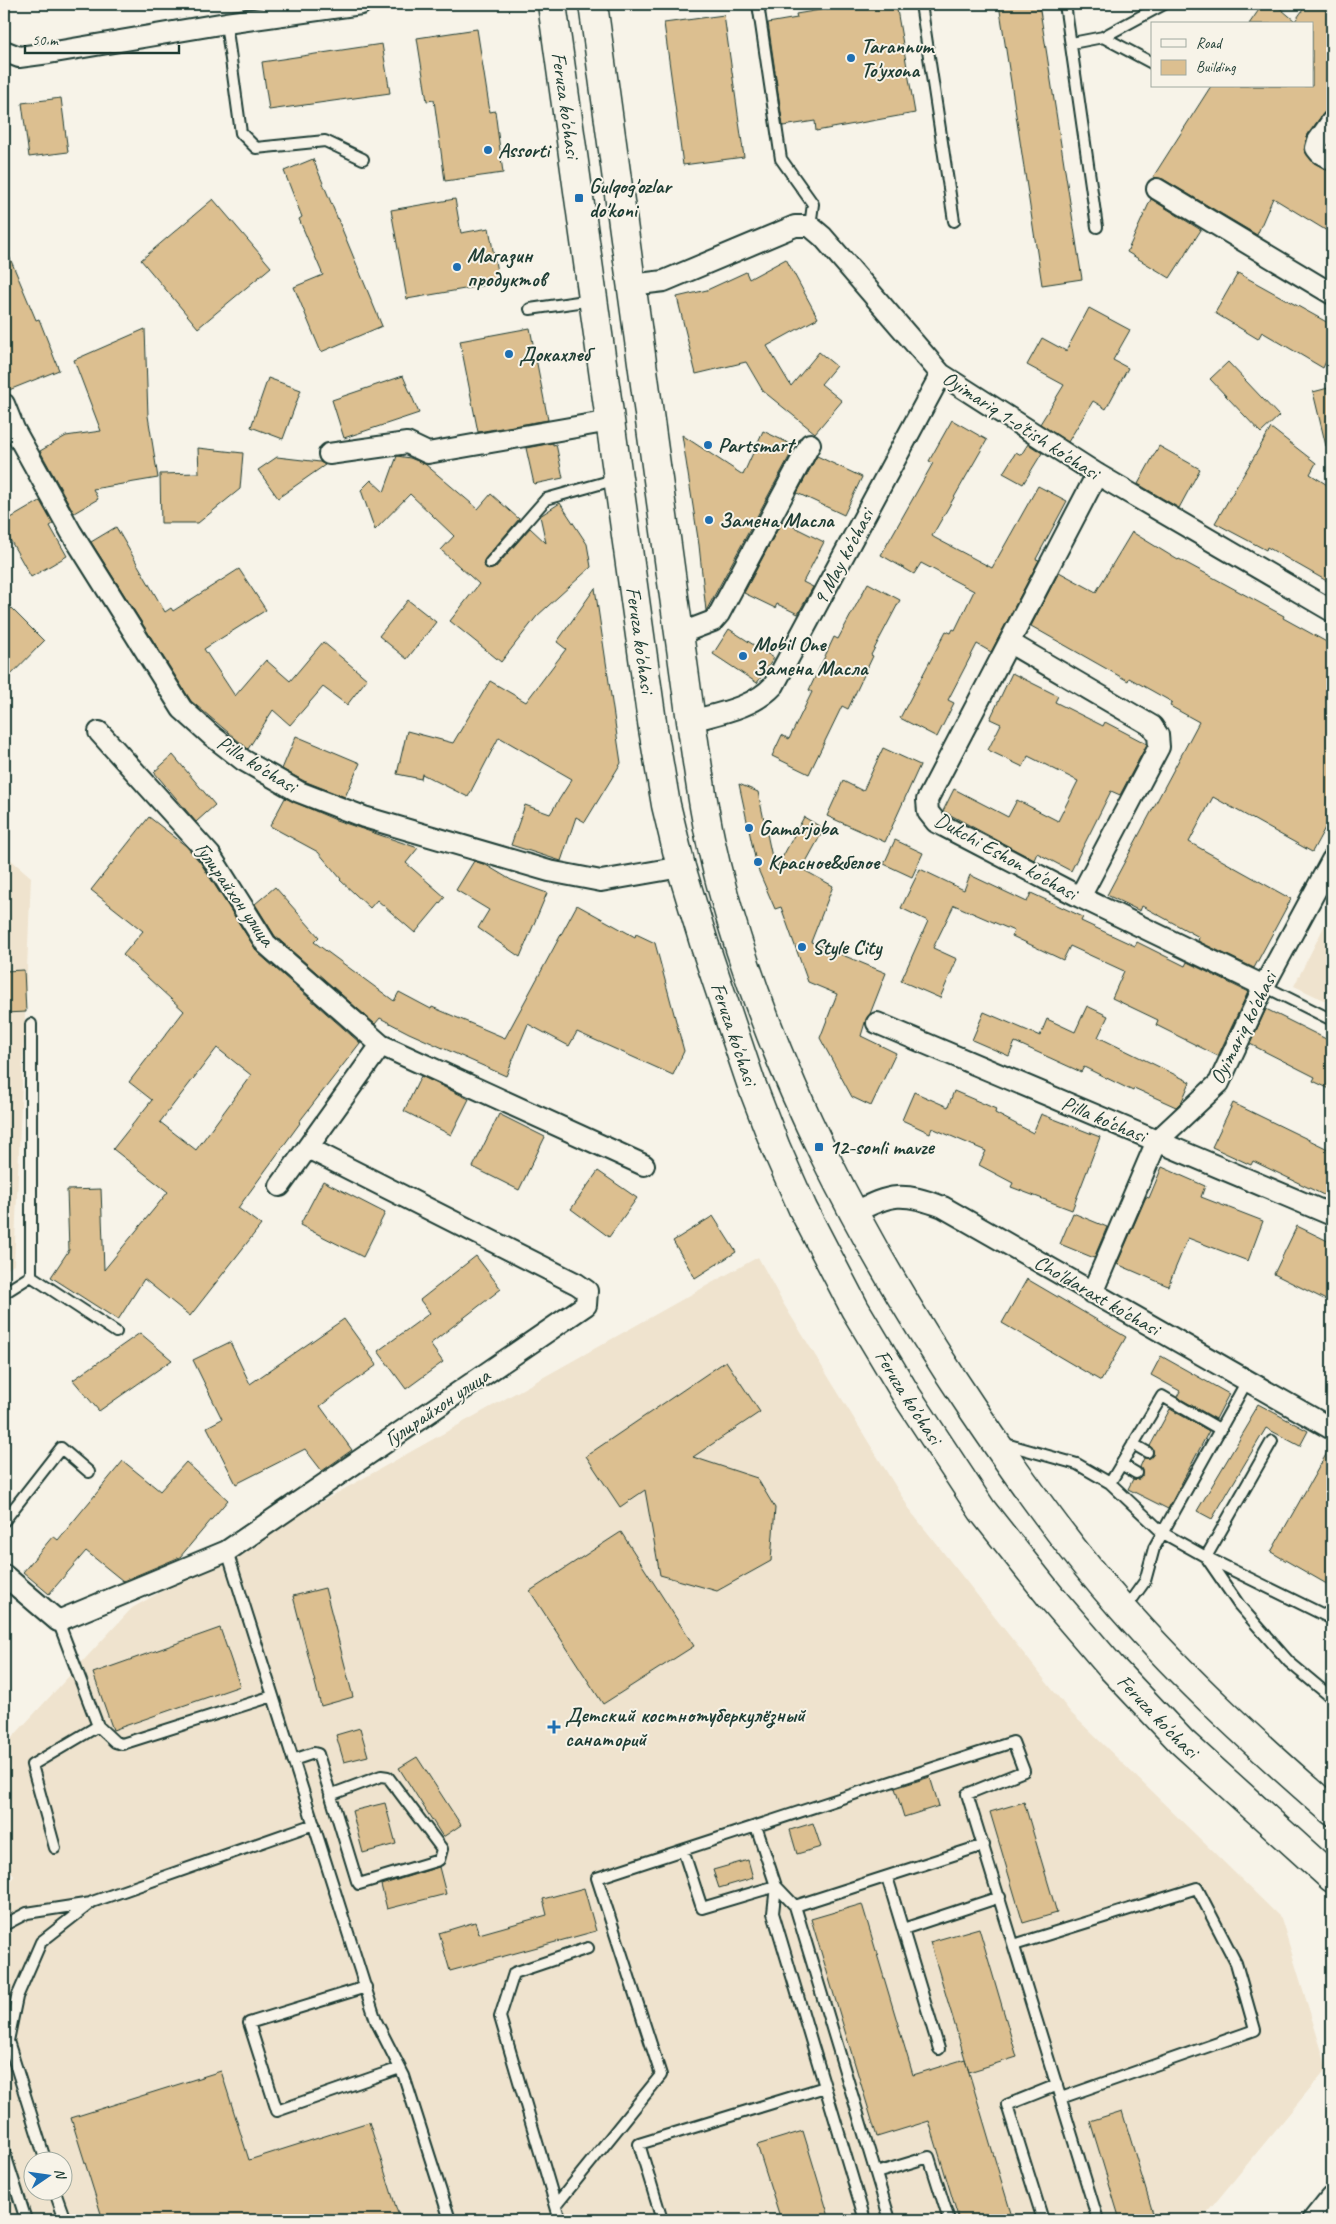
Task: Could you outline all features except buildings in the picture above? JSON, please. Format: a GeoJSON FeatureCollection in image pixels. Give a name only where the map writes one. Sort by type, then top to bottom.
{"type":"FeatureCollection","features":[{"type":"Feature","properties":{"kind":"main road","name":"Feruza ko'chasi"},"geometry":{"type":"LineString","coordinates":[[552,4],[653,729],[666,805],[681,867],[711,964],[776,1148],[803,1209],[854,1309],[907,1396],[982,1510],[1051,1597],[1111,1667],[1182,1742],[1332,1878]]}},
{"type":"Feature","properties":{"kind":"main road","name":"Feruza ko'chasi"},"geometry":{"type":"LineString","coordinates":[[593,4],[706,819],[720,880],[733,924],[787,1074],[819,1147],[894,1286],[994,1440],[1042,1508],[1124,1611],[1222,1711],[1332,1811]]}},
{"type":"Feature","properties":{"kind":"main road"},"geometry":{"type":"LineString","coordinates":[[618,478],[624,467],[634,460],[647,462],[657,471]]}},
{"type":"Feature","properties":{"kind":"street"},"geometry":{"type":"LineString","coordinates":[[4,51],[19,57],[226,23],[361,4]]}},
{"type":"Feature","properties":{"kind":"street"},"geometry":{"type":"LineString","coordinates":[[1332,121],[1318,141],[1316,148],[1320,153],[1332,160]]}},
{"type":"Feature","properties":{"kind":"street"},"geometry":{"type":"LineString","coordinates":[[1157,189],[1332,294]]}},
{"type":"Feature","properties":{"kind":"street"},"geometry":{"type":"LineString","coordinates":[[631,285],[664,281],[795,226],[810,226]]}},
{"type":"Feature","properties":{"kind":"street","name":"Oyimariq 1-o'tish ko'chasi"},"geometry":{"type":"LineString","coordinates":[[810,226],[823,237],[941,374],[1097,474],[1332,611]]}},
{"type":"Feature","properties":{"kind":"street","name":"9 May ko'chasi"},"geometry":{"type":"LineString","coordinates":[[691,721],[750,703],[764,696],[774,686],[941,374]]}},
{"type":"Feature","properties":{"kind":"street","name":"Pilla ko'chasi"},"geometry":{"type":"LineString","coordinates":[[4,404],[14,429],[71,532],[182,709],[243,760],[300,792],[364,818],[550,871],[601,881],[681,867]]}},
{"type":"Feature","properties":{"kind":"street"},"geometry":{"type":"LineString","coordinates":[[329,454],[407,443],[428,453],[610,421]]}},
{"type":"Feature","properties":{"kind":"street"},"geometry":{"type":"LineString","coordinates":[[679,634],[713,621],[719,614],[810,444]]}},
{"type":"Feature","properties":{"kind":"street","name":"Dukchi Eshon ko'chasi"},"geometry":{"type":"LineString","coordinates":[[1097,474],[927,800],[928,812],[936,822],[1080,896],[1264,986]]}},
{"type":"Feature","properties":{"kind":"street"},"geometry":{"type":"LineString","coordinates":[[1010,643],[1152,726],[1158,735],[1158,747],[1080,896]]}},
{"type":"Feature","properties":{"kind":"street","name":"Гулирайхон улица"},"geometry":{"type":"LineString","coordinates":[[99,732],[210,855],[266,944],[381,1045],[644,1165]]}},
{"type":"Feature","properties":{"kind":"street","name":"Oyimariq ko'chasi"},"geometry":{"type":"LineString","coordinates":[[1092,1293],[1157,1141],[1219,1083],[1264,986],[1332,860]]}},
{"type":"Feature","properties":{"kind":"street","name":"Pilla ko‘chasi"},"geometry":{"type":"LineString","coordinates":[[877,1023],[1332,1215]]}},
{"type":"Feature","properties":{"kind":"street"},"geometry":{"type":"LineString","coordinates":[[280,1186],[381,1045]]}},
{"type":"Feature","properties":{"kind":"street","name":"Гулирайхон улица"},"geometry":{"type":"LineString","coordinates":[[58,1621],[227,1551],[586,1305],[587,1291],[577,1284],[308,1148]]}},
{"type":"Feature","properties":{"kind":"street","name":"Cho'ldaraxt ko'chasi"},"geometry":{"type":"LineString","coordinates":[[854,1213],[880,1199],[895,1196],[927,1201],[943,1207],[1332,1429]]}},
{"type":"Feature","properties":{"kind":"street"},"geometry":{"type":"LineString","coordinates":[[4,1575],[58,1621]]}},
{"type":"Feature","properties":{"kind":"lane"},"geometry":{"type":"LineString","coordinates":[[758,4],[781,159],[813,204],[810,226]]}},
{"type":"Feature","properties":{"kind":"lane"},"geometry":{"type":"LineString","coordinates":[[921,4],[954,221]]}},
{"type":"Feature","properties":{"kind":"lane"},"geometry":{"type":"LineString","coordinates":[[1065,4],[1097,227]]}},
{"type":"Feature","properties":{"kind":"lane"},"geometry":{"type":"LineString","coordinates":[[1072,43],[1103,37],[1164,4]]}},
{"type":"Feature","properties":{"kind":"lane"},"geometry":{"type":"LineString","coordinates":[[226,23],[241,133],[256,148],[324,141],[363,159]]}},
{"type":"Feature","properties":{"kind":"lane"},"geometry":{"type":"LineString","coordinates":[[1103,37],[1151,62]]}},
{"type":"Feature","properties":{"kind":"lane"},"geometry":{"type":"LineString","coordinates":[[530,309],[593,300]]}},
{"type":"Feature","properties":{"kind":"lane"},"geometry":{"type":"LineString","coordinates":[[490,563],[546,499],[618,478]]}},
{"type":"Feature","properties":{"kind":"lane"},"geometry":{"type":"LineString","coordinates":[[1264,986],[1332,1020]]}},
{"type":"Feature","properties":{"kind":"lane"},"geometry":{"type":"LineString","coordinates":[[30,1276],[31,1024]]}},
{"type":"Feature","properties":{"kind":"lane"},"geometry":{"type":"LineString","coordinates":[[4,1293],[30,1276]]}},
{"type":"Feature","properties":{"kind":"lane"},"geometry":{"type":"LineString","coordinates":[[30,1276],[116,1332]]}},
{"type":"Feature","properties":{"kind":"lane"},"geometry":{"type":"LineString","coordinates":[[1124,1611],[1145,1581],[1154,1548],[1163,1534],[1189,1477],[1221,1430],[1247,1381]]}},
{"type":"Feature","properties":{"kind":"lane"},"geometry":{"type":"LineString","coordinates":[[1110,1483],[1162,1396],[1221,1430]]}},
{"type":"Feature","properties":{"kind":"lane"},"geometry":{"type":"LineString","coordinates":[[994,1440],[1078,1464],[1110,1483],[1163,1534],[1332,1620]]}},
{"type":"Feature","properties":{"kind":"lane"},"geometry":{"type":"LineString","coordinates":[[1206,1557],[1272,1441]]}},
{"type":"Feature","properties":{"kind":"lane"},"geometry":{"type":"LineString","coordinates":[[1133,1444],[1147,1452]]}},
{"type":"Feature","properties":{"kind":"lane"},"geometry":{"type":"LineString","coordinates":[[4,1521],[61,1448],[89,1472]]}},
{"type":"Feature","properties":{"kind":"lane"},"geometry":{"type":"LineString","coordinates":[[1122,1464],[1136,1473]]}},
{"type":"Feature","properties":{"kind":"lane"},"geometry":{"type":"LineString","coordinates":[[227,1551],[376,2020],[400,2068],[450,2220]]}},
{"type":"Feature","properties":{"kind":"lane"},"geometry":{"type":"LineString","coordinates":[[1206,1557],[1239,1605],[1283,1655],[1332,1698]]}},
{"type":"Feature","properties":{"kind":"lane"},"geometry":{"type":"LineString","coordinates":[[58,1621],[98,1726],[115,1742],[122,1744],[273,1696]]}},
{"type":"Feature","properties":{"kind":"lane"},"geometry":{"type":"LineString","coordinates":[[55,1848],[32,1765],[98,1726]]}},
{"type":"Feature","properties":{"kind":"lane"},"geometry":{"type":"LineString","coordinates":[[556,2205],[661,2075],[597,1878],[1013,1742],[1024,1771],[967,1794],[1098,2220]]}},
{"type":"Feature","properties":{"kind":"lane"},"geometry":{"type":"LineString","coordinates":[[293,1760],[314,1753],[318,1754],[330,1795],[359,1884],[439,1860],[442,1855],[442,1849],[388,1777],[381,1776],[330,1795]]}},
{"type":"Feature","properties":{"kind":"lane"},"geometry":{"type":"LineString","coordinates":[[4,1925],[27,1913],[92,1902],[314,1824]]}},
{"type":"Feature","properties":{"kind":"lane"},"geometry":{"type":"LineString","coordinates":[[756,1826],[776,1886],[773,1913],[865,2220]]}},
{"type":"Feature","properties":{"kind":"lane"},"geometry":{"type":"LineString","coordinates":[[796,1906],[984,1845]]}},
{"type":"Feature","properties":{"kind":"lane"},"geometry":{"type":"LineString","coordinates":[[683,1850],[702,1908],[776,1886]]}},
{"type":"Feature","properties":{"kind":"lane"},"geometry":{"type":"LineString","coordinates":[[887,1877],[939,2049]]}},
{"type":"Feature","properties":{"kind":"lane"},"geometry":{"type":"LineString","coordinates":[[776,1886],[796,1906],[890,2220]]}},
{"type":"Feature","properties":{"kind":"lane"},"geometry":{"type":"LineString","coordinates":[[1014,1945],[1197,1888],[1236,1963],[1255,2030],[1061,2098]]}},
{"type":"Feature","properties":{"kind":"lane"},"geometry":{"type":"LineString","coordinates":[[903,1930],[1000,1897]]}},
{"type":"Feature","properties":{"kind":"lane"},"geometry":{"type":"LineString","coordinates":[[43,2152],[8,2041],[17,1997],[41,1942],[92,1902]]}},
{"type":"Feature","properties":{"kind":"lane"},"geometry":{"type":"LineString","coordinates":[[560,2220],[500,2017],[514,1973],[588,1948]]}},
{"type":"Feature","properties":{"kind":"lane"},"geometry":{"type":"LineString","coordinates":[[366,1987],[249,2023],[277,2111],[400,2068]]}},
{"type":"Feature","properties":{"kind":"lane"},"geometry":{"type":"LineString","coordinates":[[1043,2220],[1007,2105],[1057,2085]]}},
{"type":"Feature","properties":{"kind":"lane"},"geometry":{"type":"LineString","coordinates":[[662,2220],[639,2144],[824,2087]]}},
{"type":"Feature","properties":{"kind":"lane"},"geometry":{"type":"LineString","coordinates":[[4,2152],[26,2220]]}},
{"type":"Feature","properties":{"kind":"lane"},"geometry":{"type":"LineString","coordinates":[[876,2173],[929,2157],[949,2220]]}},
{"type":"Feature","properties":{"kind":"lane"},"geometry":{"type":"LineString","coordinates":[[59,2202],[65,2220]]}},
{"type":"Feature","properties":{"kind":"shaded area"},"geometry":{"type":"Polygon","coordinates":[[[4,854],[31,877],[14,1265],[4,1271],[4,854]]]}},
{"type":"Feature","properties":{"kind":"shaded area"},"geometry":{"type":"Polygon","coordinates":[[[1332,911],[1332,1004],[1294,986],[1332,911]]]}},
{"type":"Feature","properties":{"kind":"shaded area","name":"Детский костнотуберкулёзный санаторий"},"geometry":{"type":"Polygon","coordinates":[[[758,1257],[783,1303],[912,1513],[1071,1713],[1281,1918],[1327,2068],[1201,2220],[4,2220],[4,1891],[14,1876],[4,1863],[4,1748],[132,1608],[758,1257]]]}},
{"type":"Feature","properties":{"kind":"place","name":"Tarannum To'yxona"},"geometry":{"type":"Point","coordinates":[851,58]}},
{"type":"Feature","properties":{"kind":"place","name":"Assorti"},"geometry":{"type":"Point","coordinates":[488,150]}},
{"type":"Feature","properties":{"kind":"place","name":"Gulqog'ozlar do'koni"},"geometry":{"type":"Point","coordinates":[579,198]}},
{"type":"Feature","properties":{"kind":"place","name":"Магазин продуктов"},"geometry":{"type":"Point","coordinates":[457,267]}},
{"type":"Feature","properties":{"kind":"place","name":"Докахлеб"},"geometry":{"type":"Point","coordinates":[509,354]}},
{"type":"Feature","properties":{"kind":"place","name":"Partsmart"},"geometry":{"type":"Point","coordinates":[708,445]}},
{"type":"Feature","properties":{"kind":"place","name":"Замена Масла"},"geometry":{"type":"Point","coordinates":[709,520]}},
{"type":"Feature","properties":{"kind":"place","name":"Mobil One Замена Масла"},"geometry":{"type":"Point","coordinates":[743,656]}},
{"type":"Feature","properties":{"kind":"place","name":"Gamarjoba"},"geometry":{"type":"Point","coordinates":[749,828]}},
{"type":"Feature","properties":{"kind":"place","name":"Красное&белое"},"geometry":{"type":"Point","coordinates":[758,862]}},
{"type":"Feature","properties":{"kind":"place","name":"Style City"},"geometry":{"type":"Point","coordinates":[802,947]}},
{"type":"Feature","properties":{"kind":"place","name":"12-sonli mavze"},"geometry":{"type":"Point","coordinates":[819,1147]}},
{"type":"Feature","properties":{"kind":"place","name":"Детский костнотуберкулёзный санаторий"},"geometry":{"type":"Point","coordinates":[554,1727]}}]}
